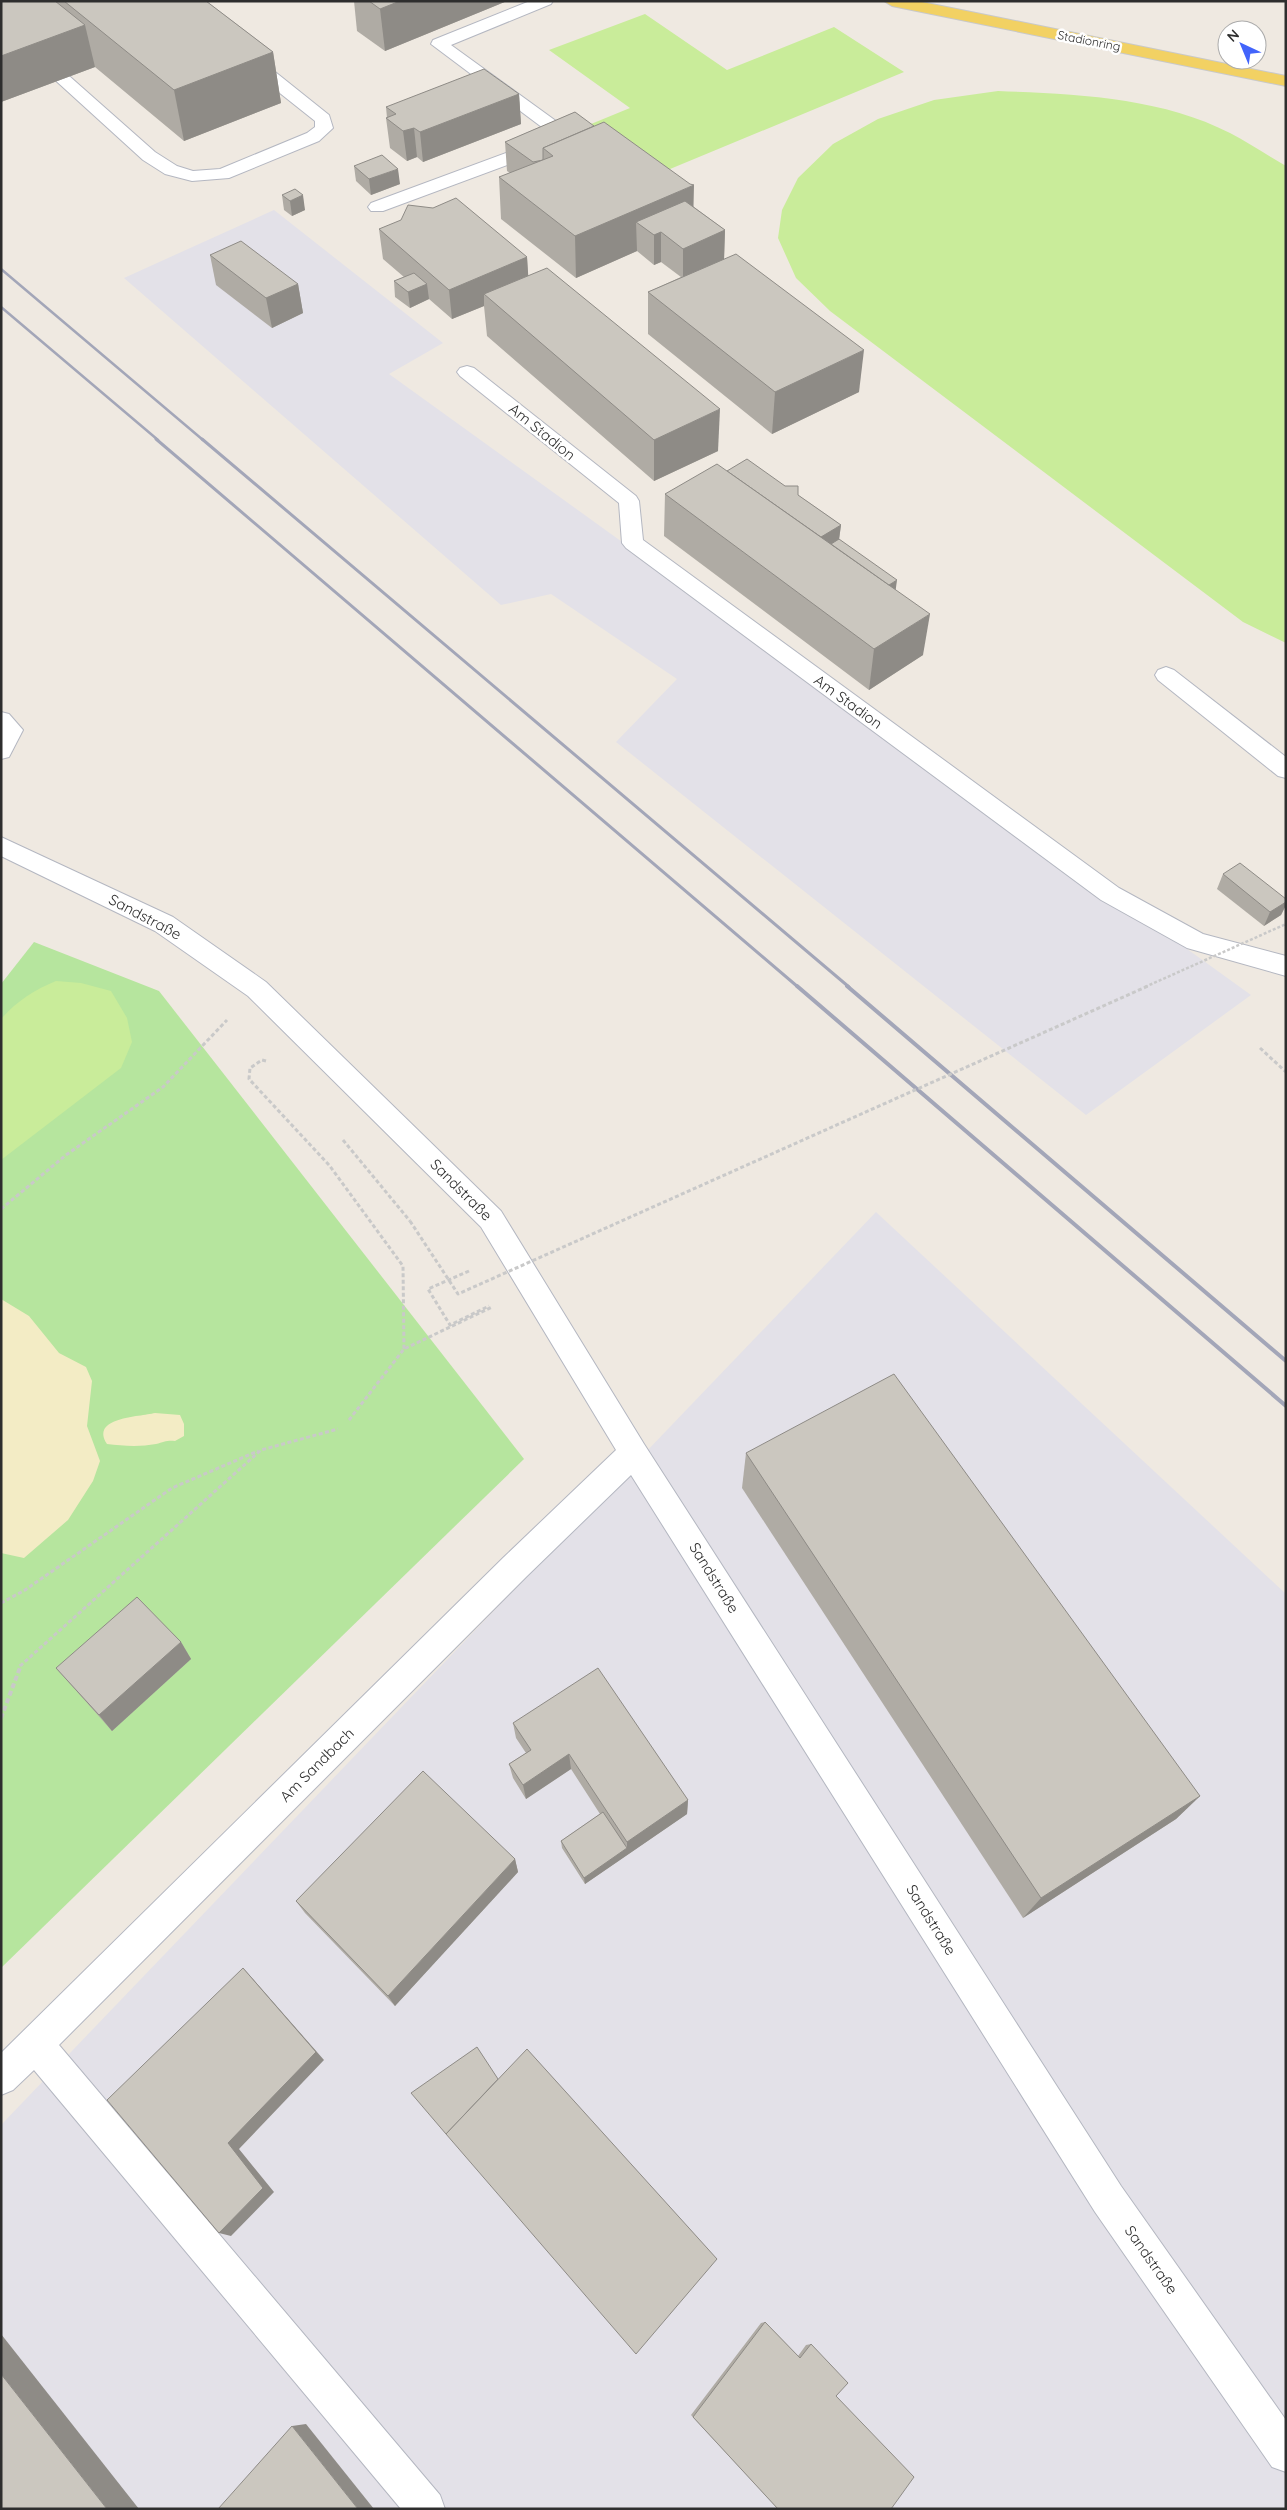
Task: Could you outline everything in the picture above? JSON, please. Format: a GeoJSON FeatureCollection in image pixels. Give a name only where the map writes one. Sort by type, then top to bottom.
{"type":"FeatureCollection","features":[{"type":"Feature","properties":{"kind":"main road","name":"Stadionring"},"geometry":{"type":"LineString","coordinates":[[892,1],[1286,81]]}},
{"type":"Feature","properties":{"kind":"street"},"geometry":{"type":"LineString","coordinates":[[377,207],[555,141],[561,133],[439,44],[545,1]]}},
{"type":"Feature","properties":{"kind":"street"},"geometry":{"type":"LineString","coordinates":[[62,79],[149,156],[171,170],[192,176],[223,174],[313,137],[324,128],[323,119],[238,51]]}},
{"type":"Feature","properties":{"kind":"street","name":"Am Stadion"},"geometry":{"type":"LineString","coordinates":[[467,372],[629,501],[633,543],[1110,894],[1196,941],[1286,966]]}},
{"type":"Feature","properties":{"kind":"street"},"geometry":{"type":"LineString","coordinates":[[1166,674],[1286,770]]}},
{"type":"Feature","properties":{"kind":"street"},"geometry":{"type":"LineString","coordinates":[[1,720],[12,730],[1,751]]}},
{"type":"Feature","properties":{"kind":"street","name":"Sandstraße"},"geometry":{"type":"LineString","coordinates":[[1,846],[164,924],[257,988],[492,1219],[634,1453],[1108,2199],[1286,2453]]}},
{"type":"Feature","properties":{"kind":"street","name":"Am Sandbach"},"geometry":{"type":"LineString","coordinates":[[1,2078],[508,1574],[634,1453]]}},
{"type":"Feature","properties":{"kind":"street"},"geometry":{"type":"LineString","coordinates":[[36,2044],[426,2509]]}},
{"type":"Feature","properties":{"kind":"path"},"geometry":{"type":"LineString","coordinates":[[338,1134],[410,1221],[458,1294],[1286,924]]}},
{"type":"Feature","properties":{"kind":"path"},"geometry":{"type":"LineString","coordinates":[[1,1209],[66,1155],[163,1086],[257,988]]}},
{"type":"Feature","properties":{"kind":"path"},"geometry":{"type":"LineString","coordinates":[[1260,1048],[1286,1072]]}},
{"type":"Feature","properties":{"kind":"path"},"geometry":{"type":"LineString","coordinates":[[272,1062],[262,1060],[250,1068],[249,1079],[329,1165],[403,1266],[404,1348]]}},
{"type":"Feature","properties":{"kind":"path"},"geometry":{"type":"LineString","coordinates":[[348,1420],[404,1348],[492,1308],[487,1300],[490,1308],[450,1325],[428,1289],[471,1271],[482,1293],[477,1287]]}},
{"type":"Feature","properties":{"kind":"path"},"geometry":{"type":"LineString","coordinates":[[1,1602],[25,1590],[172,1488],[261,1450],[338,1428]]}},
{"type":"Feature","properties":{"kind":"path"},"geometry":{"type":"LineString","coordinates":[[1,1718],[20,1666],[261,1450]]}},
{"type":"Feature","properties":{"kind":"shaded area"},"geometry":{"type":"Polygon","coordinates":[[[274,210],[443,343],[389,374],[1251,995],[1086,1115],[616,742],[677,679],[551,594],[501,605],[124,278],[274,210]]]}},
{"type":"Feature","properties":{"kind":"shaded area"},"geometry":{"type":"Polygon","coordinates":[[[876,1212],[1286,1594],[1286,2509],[1,2509],[1,2125],[876,1212]]]}},
{"type":"Feature","properties":{"kind":"green space"},"geometry":{"type":"Polygon","coordinates":[[[645,14],[727,70],[834,27],[904,72],[658,174],[591,124],[630,108],[549,50],[645,14]]]}},
{"type":"Feature","properties":{"kind":"green space"},"geometry":{"type":"Polygon","coordinates":[[[998,91],[1087,96],[1146,105],[1175,112],[1203,121],[1230,133],[1286,166],[1286,643],[1243,622],[830,311],[796,278],[778,238],[782,210],[798,178],[833,144],[878,119],[934,100],[998,91]]]}},
{"type":"Feature","properties":{"kind":"green space"},"geometry":{"type":"Polygon","coordinates":[[[34,942],[159,991],[524,1459],[1,1968],[1,984],[34,942]]]}},
{"type":"Feature","properties":{"kind":"green space"},"geometry":{"type":"Polygon","coordinates":[[[56,981],[81,983],[111,991],[127,1018],[132,1042],[121,1068],[1,1160],[1,1019],[26,997],[56,981]]]}},
{"type":"Feature","properties":{"kind":"sand"},"geometry":{"type":"Polygon","coordinates":[[[1,1299],[29,1316],[59,1353],[86,1367],[92,1381],[87,1426],[100,1461],[93,1481],[68,1520],[24,1558],[1,1553],[1,1299]]]}},
{"type":"Feature","properties":{"kind":"sand"},"geometry":{"type":"Polygon","coordinates":[[[155,1413],[180,1415],[184,1424],[184,1436],[175,1441],[150,1445],[107,1444],[104,1435],[105,1428],[110,1423],[128,1417],[155,1413]]]}},
{"type":"Feature","properties":{"kind":"building"},"geometry":{"type":"Polygon","coordinates":[[[1,1],[55,1],[85,25],[1,56],[1,1]]]}},
{"type":"Feature","properties":{"kind":"building"},"geometry":{"type":"Polygon","coordinates":[[[64,1],[206,1],[273,52],[174,90],[64,1]]]}},
{"type":"Feature","properties":{"kind":"building"},"geometry":{"type":"Polygon","coordinates":[[[369,1],[400,1],[380,9],[369,1]]]}},
{"type":"Feature","properties":{"kind":"building"},"geometry":{"type":"Polygon","coordinates":[[[484,69],[519,94],[420,132],[414,128],[403,131],[386,118],[396,114],[386,107],[484,69]]]}},
{"type":"Feature","properties":{"kind":"building"},"geometry":{"type":"Polygon","coordinates":[[[575,112],[594,126],[543,148],[543,160],[533,162],[505,142],[575,112]]]}},
{"type":"Feature","properties":{"kind":"building"},"geometry":{"type":"Polygon","coordinates":[[[604,122],[694,185],[575,236],[499,177],[553,156],[543,148],[604,122]]]}},
{"type":"Feature","properties":{"kind":"building"},"geometry":{"type":"Polygon","coordinates":[[[382,155],[398,169],[369,179],[354,166],[382,155]]]}},
{"type":"Feature","properties":{"kind":"building"},"geometry":{"type":"Polygon","coordinates":[[[295,189],[303,195],[290,201],[282,195],[295,189]]]}},
{"type":"Feature","properties":{"kind":"building"},"geometry":{"type":"Polygon","coordinates":[[[456,198],[527,257],[449,290],[379,229],[401,220],[408,205],[433,208],[456,198]]]}},
{"type":"Feature","properties":{"kind":"building"},"geometry":{"type":"Polygon","coordinates":[[[685,201],[725,230],[683,249],[661,232],[654,235],[636,222],[685,201]]]}},
{"type":"Feature","properties":{"kind":"building"},"geometry":{"type":"Polygon","coordinates":[[[241,241],[298,284],[266,298],[210,255],[241,241]]]}},
{"type":"Feature","properties":{"kind":"building"},"geometry":{"type":"Polygon","coordinates":[[[736,254],[864,350],[775,392],[648,292],[736,254]]]}},
{"type":"Feature","properties":{"kind":"building"},"geometry":{"type":"Polygon","coordinates":[[[547,268],[720,409],[654,440],[484,294],[547,268]]]}},
{"type":"Feature","properties":{"kind":"building"},"geometry":{"type":"Polygon","coordinates":[[[414,273],[427,284],[408,292],[394,281],[414,273]]]}},
{"type":"Feature","properties":{"kind":"building"},"geometry":{"type":"Polygon","coordinates":[[[747,459],[785,486],[798,486],[798,495],[841,525],[821,537],[727,471],[747,459]]]}},
{"type":"Feature","properties":{"kind":"building"},"geometry":{"type":"Polygon","coordinates":[[[717,464],[930,614],[874,649],[665,494],[717,464]]]}},
{"type":"Feature","properties":{"kind":"building"},"geometry":{"type":"Polygon","coordinates":[[[839,539],[897,580],[889,585],[831,544],[839,539]]]}},
{"type":"Feature","properties":{"kind":"building"},"geometry":{"type":"Polygon","coordinates":[[[1240,863],[1286,899],[1286,902],[1270,912],[1223,874],[1240,863]]]}},
{"type":"Feature","properties":{"kind":"building"},"geometry":{"type":"Polygon","coordinates":[[[894,1374],[1200,1796],[1041,1898],[746,1453],[894,1374]]]}},
{"type":"Feature","properties":{"kind":"building"},"geometry":{"type":"Polygon","coordinates":[[[137,1597],[181,1642],[99,1715],[56,1668],[137,1597]]]}},
{"type":"Feature","properties":{"kind":"building"},"geometry":{"type":"Polygon","coordinates":[[[598,1668],[688,1800],[627,1842],[569,1754],[523,1785],[509,1764],[531,1750],[513,1723],[598,1668]]]}},
{"type":"Feature","properties":{"kind":"building"},"geometry":{"type":"Polygon","coordinates":[[[423,1771],[515,1859],[388,1996],[296,1901],[423,1771]]]}},
{"type":"Feature","properties":{"kind":"building"},"geometry":{"type":"Polygon","coordinates":[[[603,1812],[627,1848],[584,1878],[561,1841],[603,1812]]]}},
{"type":"Feature","properties":{"kind":"building"},"geometry":{"type":"Polygon","coordinates":[[[243,1968],[316,2052],[228,2143],[263,2188],[219,2233],[107,2100],[243,1968]]]}},
{"type":"Feature","properties":{"kind":"building"},"geometry":{"type":"Polygon","coordinates":[[[477,2047],[498,2079],[446,2134],[411,2093],[477,2047]]]}},
{"type":"Feature","properties":{"kind":"building"},"geometry":{"type":"Polygon","coordinates":[[[527,2049],[717,2259],[636,2354],[446,2134],[527,2049]]]}},
{"type":"Feature","properties":{"kind":"building"},"geometry":{"type":"Polygon","coordinates":[[[765,2322],[800,2358],[811,2344],[848,2383],[836,2396],[914,2477],[891,2509],[778,2509],[693,2417],[765,2322]]]}},
{"type":"Feature","properties":{"kind":"building"},"geometry":{"type":"Polygon","coordinates":[[[1,2374],[107,2509],[1,2509],[1,2374]]]}},
{"type":"Feature","properties":{"kind":"building"},"geometry":{"type":"Polygon","coordinates":[[[292,2426],[358,2509],[218,2509],[292,2426]]]}},
{"type":"Feature","properties":{"kind":"railway"},"geometry":{"type":"LineString","coordinates":[[1,269],[203,440]]}},
{"type":"Feature","properties":{"kind":"railway"},"geometry":{"type":"LineString","coordinates":[[1,307],[158,440]]}},
{"type":"Feature","properties":{"kind":"railway"},"geometry":{"type":"LineString","coordinates":[[156,439],[798,987]]}},
{"type":"Feature","properties":{"kind":"railway"},"geometry":{"type":"LineString","coordinates":[[202,439],[849,987]]}},
{"type":"Feature","properties":{"kind":"railway"},"geometry":{"type":"LineString","coordinates":[[797,986],[1286,1406]]}},
{"type":"Feature","properties":{"kind":"railway"},"geometry":{"type":"LineString","coordinates":[[847,986],[1286,1361]]}}]}
